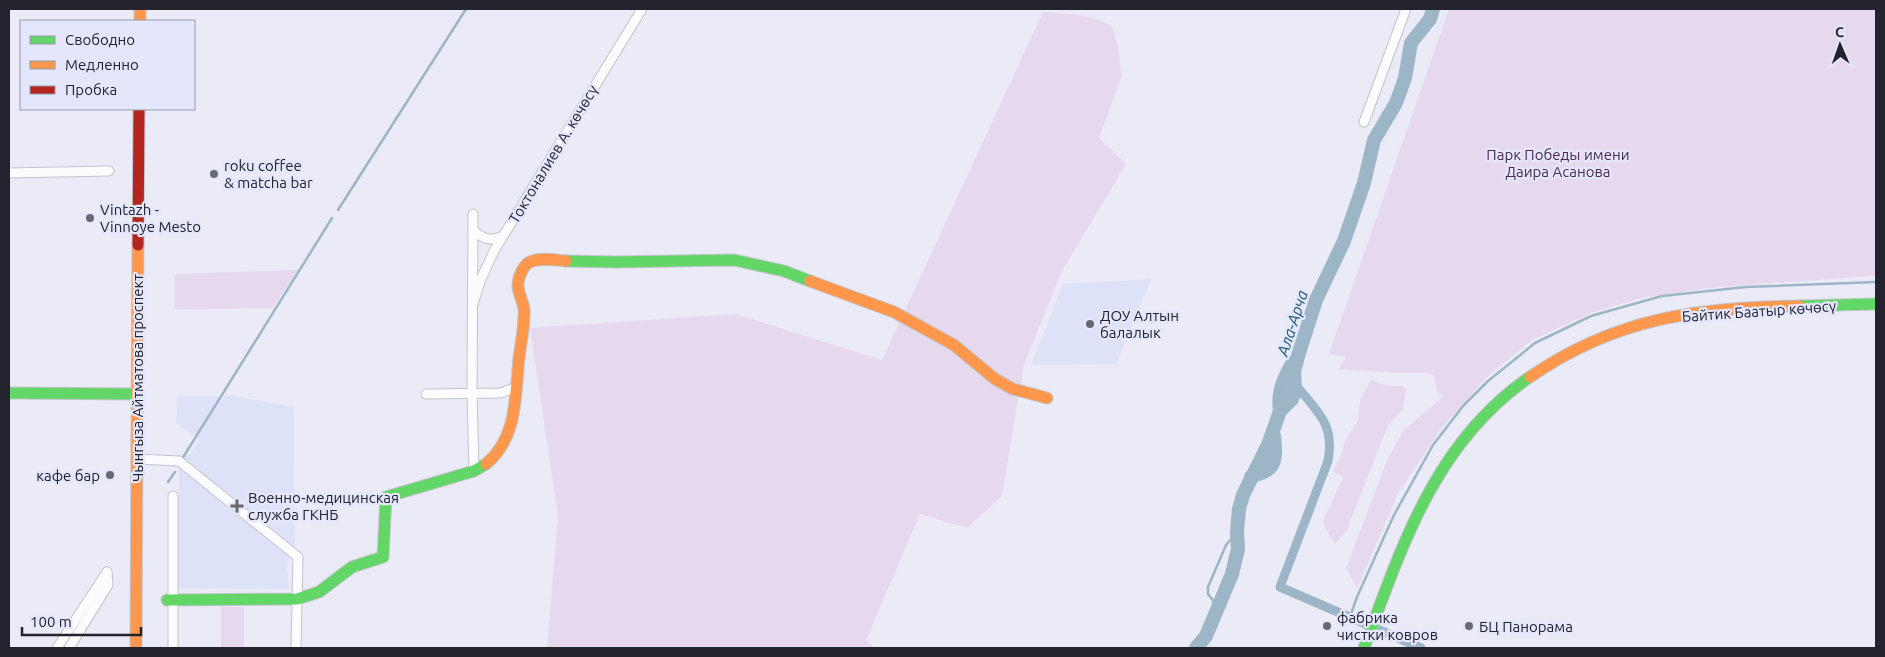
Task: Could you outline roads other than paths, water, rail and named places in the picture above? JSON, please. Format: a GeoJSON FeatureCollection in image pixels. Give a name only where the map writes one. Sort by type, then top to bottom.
{"type":"FeatureCollection","features":[{"type":"Feature","properties":{"kind":"street","name":"Токтоналиев А. көчөсү"},"geometry":{"type":"LineString","coordinates":[[472,304],[487,265],[503,236],[642,9]]}},
{"type":"Feature","properties":{"kind":"street"},"geometry":{"type":"LineString","coordinates":[[1364,122],[1406,9]]}},
{"type":"Feature","properties":{"kind":"street","name":"Чынгыза Айтматова проспект"},"geometry":{"type":"LineString","coordinates":[[136,648],[139,110]]}},
{"type":"Feature","properties":{"kind":"street"},"geometry":{"type":"LineString","coordinates":[[9,173],[109,171]]}},
{"type":"Feature","properties":{"kind":"street"},"geometry":{"type":"LineString","coordinates":[[473,214],[472,393],[474,471]]}},
{"type":"Feature","properties":{"kind":"street"},"geometry":{"type":"LineString","coordinates":[[473,230],[486,239],[497,239],[503,236]]}},
{"type":"Feature","properties":{"kind":"street"},"geometry":{"type":"LineString","coordinates":[[170,600],[297,599],[319,592],[352,567],[383,557],[386,498],[474,471],[487,464],[500,449],[508,436],[512,424],[524,323],[524,307],[518,282],[522,270],[529,262],[540,260],[616,262],[734,260],[784,271],[894,312],[954,345],[994,379],[1014,389],[1047,398]]}},
{"type":"Feature","properties":{"kind":"street","name":"Байтик Баатыр көчөсү"},"geometry":{"type":"LineString","coordinates":[[1364,648],[1409,530],[1442,468],[1466,435],[1497,404],[1530,377],[1591,341],[1630,327],[1671,317],[1747,309],[1876,304]]}},
{"type":"Feature","properties":{"kind":"street"},"geometry":{"type":"LineString","coordinates":[[426,394],[500,393],[516,387]]}},
{"type":"Feature","properties":{"kind":"street"},"geometry":{"type":"LineString","coordinates":[[9,393],[137,394]]}},
{"type":"Feature","properties":{"kind":"street"},"geometry":{"type":"LineString","coordinates":[[137,459],[179,461],[298,558],[296,648]]}},
{"type":"Feature","properties":{"kind":"street"},"geometry":{"type":"LineString","coordinates":[[173,496],[170,600],[173,648]]}},
{"type":"Feature","properties":{"kind":"street"},"geometry":{"type":"LineString","coordinates":[[57,648],[107,576],[108,586],[70,648]]}},
{"type":"Feature","properties":{"kind":"waterway"},"geometry":{"type":"LineString","coordinates":[[338,210],[466,9]]}},
{"type":"Feature","properties":{"kind":"waterway","name":"Ала-Арча"},"geometry":{"type":"LineString","coordinates":[[1196,648],[1206,636],[1232,574],[1238,549],[1239,509],[1243,495],[1268,445],[1280,411],[1292,399],[1295,391],[1294,372],[1298,356],[1316,300],[1344,241],[1364,183],[1374,140],[1396,103],[1405,78],[1411,43],[1430,19],[1433,9]]}},
{"type":"Feature","properties":{"kind":"waterway"},"geometry":{"type":"LineString","coordinates":[[182,459],[332,218]]}},
{"type":"Feature","properties":{"kind":"waterway"},"geometry":{"type":"LineString","coordinates":[[1350,617],[1394,515],[1433,445],[1463,406],[1488,381],[1535,343],[1591,316],[1662,296],[1746,287],[1876,282]]}},
{"type":"Feature","properties":{"kind":"waterway"},"geometry":{"type":"LineString","coordinates":[[1280,411],[1279,404],[1282,385],[1293,362]]}},
{"type":"Feature","properties":{"kind":"waterway"},"geometry":{"type":"LineString","coordinates":[[1295,384],[1322,419],[1329,437],[1329,448],[1328,461],[1280,587],[1421,648]]}},
{"type":"Feature","properties":{"kind":"waterway"},"geometry":{"type":"LineString","coordinates":[[1251,477],[1267,470],[1273,464],[1275,454],[1274,436]]}},
{"type":"Feature","properties":{"kind":"waterway"},"geometry":{"type":"LineString","coordinates":[[168,482],[175,472]]}},
{"type":"Feature","properties":{"kind":"waterway"},"geometry":{"type":"LineString","coordinates":[[1218,607],[1208,594],[1208,587],[1226,545],[1237,532]]}},
{"type":"Feature","properties":{"kind":"waterway"},"geometry":{"type":"LineString","coordinates":[[63,648],[90,605]]}},
{"type":"Feature","properties":{"kind":"place","name":"roku coffee & matcha bar"},"geometry":{"type":"Point","coordinates":[214,174]}},
{"type":"Feature","properties":{"kind":"place","name":"Vintazh - Vinnoye Mesto"},"geometry":{"type":"Point","coordinates":[90,218]}},
{"type":"Feature","properties":{"kind":"place","name":"ДОУ Алтын балалык"},"geometry":{"type":"Point","coordinates":[1090,324]}},
{"type":"Feature","properties":{"kind":"place","name":"кафе бар"},"geometry":{"type":"Point","coordinates":[110,475]}},
{"type":"Feature","properties":{"kind":"place","name":"Военно-медицинская служба ГКНБ"},"geometry":{"type":"Point","coordinates":[237,506]}},
{"type":"Feature","properties":{"kind":"place","name":"фабрика чистки ковров"},"geometry":{"type":"Point","coordinates":[1327,626]}},
{"type":"Feature","properties":{"kind":"place","name":"БЦ Панорама"},"geometry":{"type":"Point","coordinates":[1469,626]}},
{"type":"Feature","properties":{"kind":"park label","name":"Парк Победы имени Даира Асанова"},"geometry":{"type":"Point","coordinates":[1558,162]}}]}
